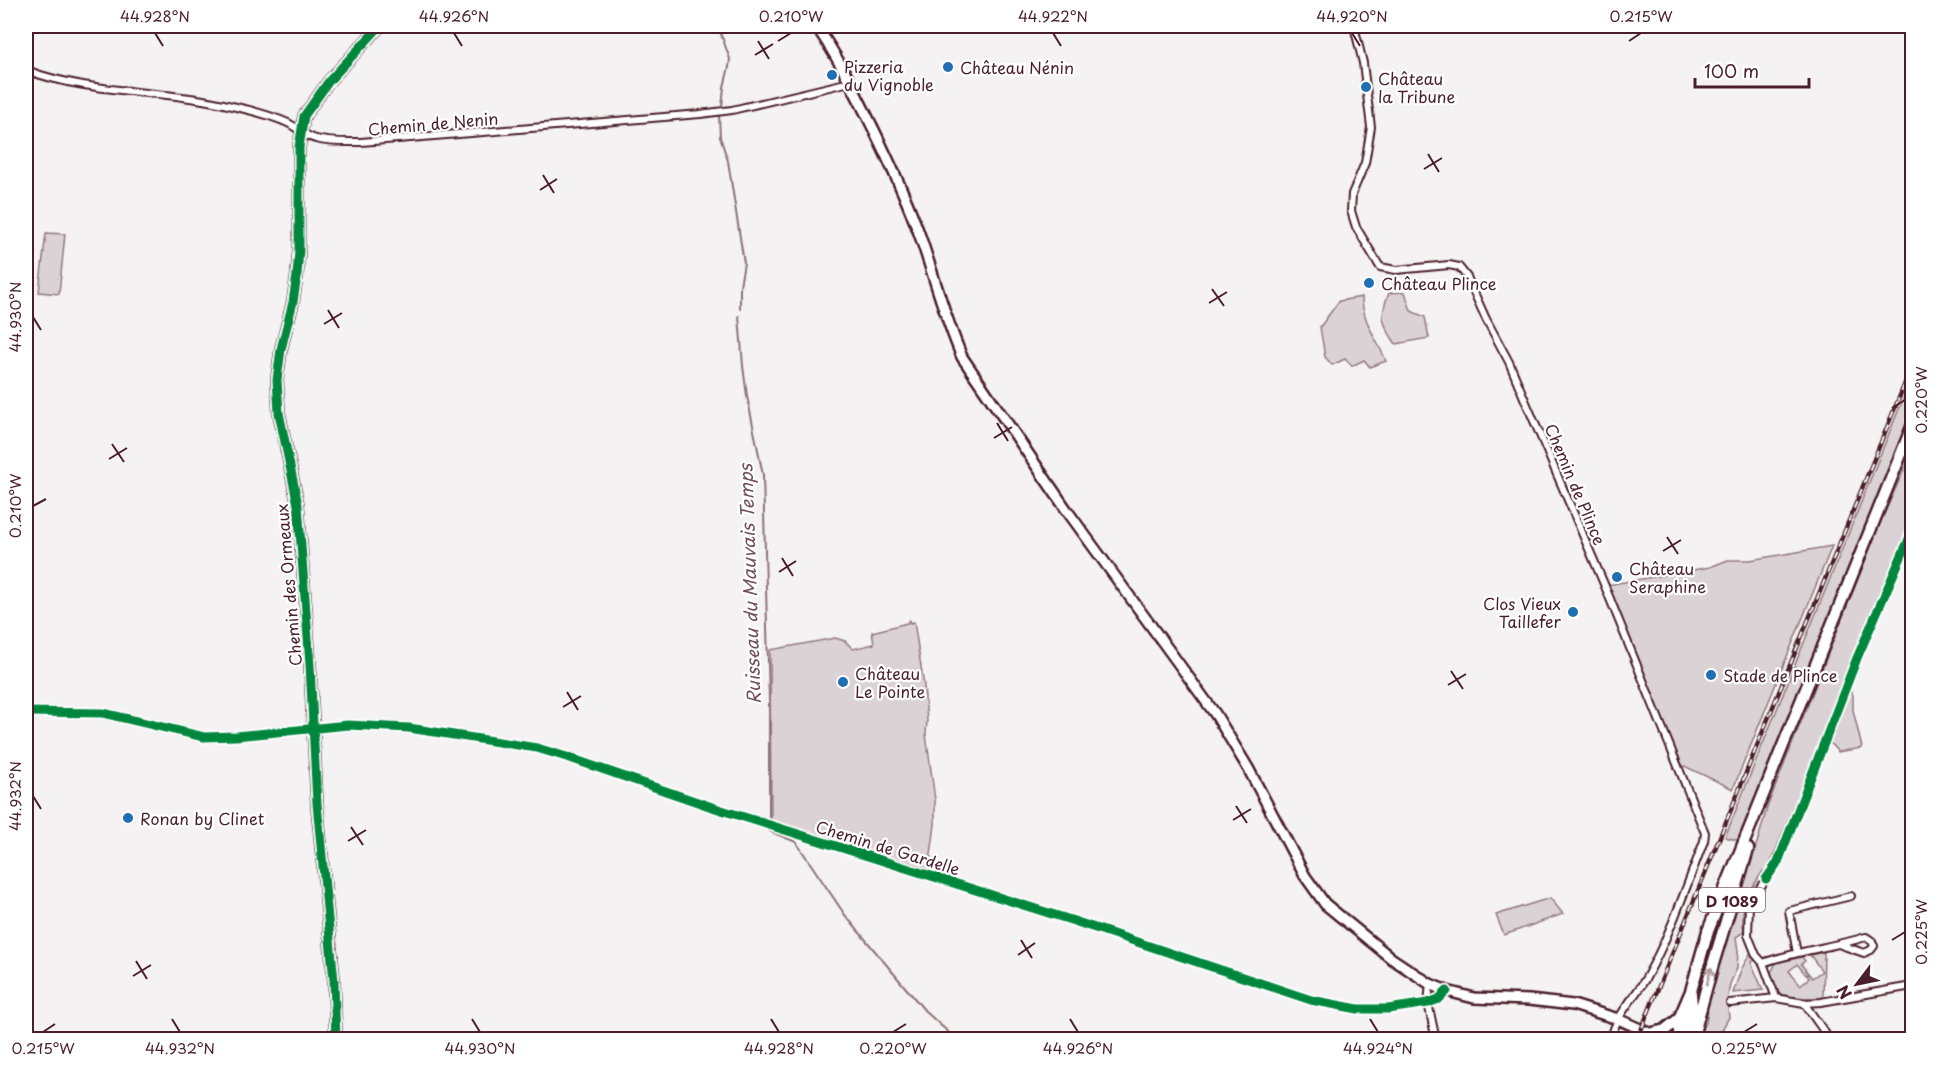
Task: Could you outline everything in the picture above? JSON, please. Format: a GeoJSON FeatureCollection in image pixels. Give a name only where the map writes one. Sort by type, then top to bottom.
{"type":"FeatureCollection","features":[{"type":"Feature","properties":{"kind":"main road"},"geometry":{"type":"LineString","coordinates":[[301,131],[304,116],[322,90],[380,26]]}},
{"type":"Feature","properties":{"kind":"main road"},"geometry":{"type":"LineString","coordinates":[[816,26],[850,82],[903,190],[950,329],[962,357],[1068,512],[1216,715],[1248,768],[1305,876],[1325,904],[1391,958],[1430,984],[1446,991],[1474,998],[1558,1002],[1587,1008],[1665,1040]]}},
{"type":"Feature","properties":{"kind":"main road","name":"Chemin des Ormeaux"},"geometry":{"type":"LineString","coordinates":[[301,131],[297,275],[281,349],[277,396],[297,505],[317,804],[334,981],[336,1040]]}},
{"type":"Feature","properties":{"kind":"main road","name":"D 1089"},"geometry":{"type":"LineString","coordinates":[[1679,1040],[1679,1019],[1691,991],[1708,931],[1912,426]]}},
{"type":"Feature","properties":{"kind":"main road","name":"D 1089"},"geometry":{"type":"LineString","coordinates":[[1691,1038],[1774,769]]}},
{"type":"Feature","properties":{"kind":"main road","name":"D 1089"},"geometry":{"type":"LineString","coordinates":[[1691,991],[1691,1038]]}},
{"type":"Feature","properties":{"kind":"main road"},"geometry":{"type":"LineString","coordinates":[[1655,1036],[1679,1019]]}},
{"type":"Feature","properties":{"kind":"street","name":"Chemin de Plince"},"geometry":{"type":"LineString","coordinates":[[1354,26],[1363,63],[1371,127],[1365,163],[1352,194],[1351,211],[1356,227],[1380,267],[1396,270],[1449,265],[1459,267],[1467,277],[1525,399],[1705,833],[1670,931],[1646,978],[1618,1019]]}},
{"type":"Feature","properties":{"kind":"street","name":"Chemin de Nenin"},"geometry":{"type":"LineString","coordinates":[[26,70],[58,80],[114,90],[230,105],[288,123],[313,139],[337,142],[656,119],[732,110],[850,82]]}},
{"type":"Feature","properties":{"kind":"street","name":"Chemin de Gardelle"},"geometry":{"type":"LineString","coordinates":[[26,712],[103,714],[204,737],[348,725],[409,728],[537,748],[712,807],[1074,921],[1311,1000],[1359,1009],[1388,1009],[1428,1003],[1439,999],[1446,991]]}},
{"type":"Feature","properties":{"kind":"street"},"geometry":{"type":"LineString","coordinates":[[1766,879],[1749,904],[1748,935],[1756,955],[1763,963],[1776,998]]}},
{"type":"Feature","properties":{"kind":"street"},"geometry":{"type":"LineString","coordinates":[[1797,954],[1789,911],[1851,896]]}},
{"type":"Feature","properties":{"kind":"street"},"geometry":{"type":"LineString","coordinates":[[1763,963],[1842,945]]}},
{"type":"Feature","properties":{"kind":"street"},"geometry":{"type":"LineString","coordinates":[[1430,984],[1428,1003],[1436,1040]]}},
{"type":"Feature","properties":{"kind":"street"},"geometry":{"type":"LineString","coordinates":[[1730,1003],[1776,998],[1804,1004],[1912,986]]}},
{"type":"Feature","properties":{"kind":"street"},"geometry":{"type":"LineString","coordinates":[[1804,1004],[1830,1040]]}},
{"type":"Feature","properties":{"kind":"street"},"geometry":{"type":"LineString","coordinates":[[1611,1040],[1618,1019]]}},
{"type":"Feature","properties":{"kind":"shaded area"},"geometry":{"type":"Polygon","coordinates":[[[46,233],[65,234],[59,294],[39,292],[46,233]]]}},
{"type":"Feature","properties":{"kind":"shaded area"},"geometry":{"type":"Polygon","coordinates":[[[1405,292],[1411,311],[1425,317],[1429,338],[1396,344],[1385,325],[1384,308],[1389,293],[1405,292]]]}},
{"type":"Feature","properties":{"kind":"shaded area"},"geometry":{"type":"Polygon","coordinates":[[[1362,297],[1367,322],[1386,361],[1370,367],[1364,360],[1352,366],[1345,359],[1332,365],[1325,357],[1320,327],[1339,301],[1362,297]]]}},
{"type":"Feature","properties":{"kind":"shaded area"},"geometry":{"type":"Polygon","coordinates":[[[1912,377],[1912,417],[1740,841],[1725,837],[1912,377]]]}},
{"type":"Feature","properties":{"kind":"shaded area"},"geometry":{"type":"Polygon","coordinates":[[[1912,452],[1912,519],[1767,871],[1763,871],[1746,899],[1743,914],[1744,932],[1736,937],[1737,968],[1730,984],[1727,1001],[1729,1017],[1717,1039],[1700,1039],[1701,1027],[1706,1023],[1708,1011],[1703,1007],[1747,866],[1750,867],[1768,805],[1881,521],[1912,452]]]}},
{"type":"Feature","properties":{"kind":"shaded area","name":"Stade de Plince"},"geometry":{"type":"Polygon","coordinates":[[[1832,546],[1733,789],[1682,765],[1607,585],[1710,567],[1728,560],[1750,560],[1832,546]]]}},
{"type":"Feature","properties":{"kind":"shaded area"},"geometry":{"type":"Polygon","coordinates":[[[909,620],[910,623],[914,622],[924,686],[926,734],[935,800],[935,825],[929,869],[771,823],[770,650],[835,638],[845,641],[853,649],[874,644],[872,632],[907,623],[909,620]]]}},
{"type":"Feature","properties":{"kind":"shaded area"},"geometry":{"type":"Polygon","coordinates":[[[1850,691],[1853,695],[1853,710],[1862,748],[1838,752],[1827,740],[1850,691]]]}},
{"type":"Feature","properties":{"kind":"shaded area"},"geometry":{"type":"Polygon","coordinates":[[[1741,862],[1698,994],[1711,936],[1741,862]]]}},
{"type":"Feature","properties":{"kind":"shaded area"},"geometry":{"type":"Polygon","coordinates":[[[1550,898],[1563,914],[1504,935],[1496,915],[1550,898]]]}},
{"type":"Feature","properties":{"kind":"shaded area"},"geometry":{"type":"Polygon","coordinates":[[[1752,950],[1757,959],[1751,962],[1763,990],[1733,993],[1741,970],[1752,950]]]}},
{"type":"Feature","properties":{"kind":"shaded area"},"geometry":{"type":"Polygon","coordinates":[[[1824,952],[1823,999],[1780,996],[1771,973],[1776,963],[1802,957],[1805,961],[1801,964],[1808,973],[1806,975],[1797,964],[1789,971],[1800,985],[1809,978],[1807,975],[1809,974],[1812,978],[1822,971],[1810,955],[1824,952]]]}},
{"type":"Feature","properties":{"kind":"waterway","name":"Ruisseau du Mauvais Temps"},"geometry":{"type":"LineString","coordinates":[[718,26],[730,59],[722,107]]}},
{"type":"Feature","properties":{"kind":"waterway","name":"Ruisseau du Mauvais Temps"},"geometry":{"type":"LineString","coordinates":[[719,116],[720,137],[728,161],[744,263],[740,286],[740,309]]}},
{"type":"Feature","properties":{"kind":"waterway","name":"Ruisseau du Mauvais Temps"},"geometry":{"type":"LineString","coordinates":[[739,316],[747,396],[763,475],[769,701],[769,817]]}},
{"type":"Feature","properties":{"kind":"waterway","name":"Ruisseau du Mauvais Temps"},"geometry":{"type":"LineString","coordinates":[[769,831],[796,842],[845,915],[925,1011],[957,1040]]}},
{"type":"Feature","properties":{"kind":"railway"},"geometry":{"type":"LineString","coordinates":[[1637,1040],[1912,366]]}},
{"type":"Feature","properties":{"kind":"cycle path"},"geometry":{"type":"LineString","coordinates":[[336,1040],[334,981],[317,804],[310,665],[298,505],[279,413],[277,380],[281,349],[297,275],[299,147],[304,116],[329,81],[380,26]]}},
{"type":"Feature","properties":{"kind":"cycle path"},"geometry":{"type":"LineString","coordinates":[[1766,879],[1778,862],[1857,658],[1912,532]]}},
{"type":"Feature","properties":{"kind":"cycle path"},"geometry":{"type":"LineString","coordinates":[[26,712],[103,713],[204,737],[348,725],[409,728],[537,748],[712,807],[1074,921],[1311,1000],[1358,1009],[1388,1009],[1428,1003],[1439,999],[1447,991]]}},
{"type":"Feature","properties":{"kind":"place","name":"Château Nénin"},"geometry":{"type":"Point","coordinates":[948,67]}},
{"type":"Feature","properties":{"kind":"place","name":"Pizzeria du Vignoble"},"geometry":{"type":"Point","coordinates":[832,75]}},
{"type":"Feature","properties":{"kind":"place","name":"Château la Tribune"},"geometry":{"type":"Point","coordinates":[1366,87]}},
{"type":"Feature","properties":{"kind":"place","name":"Château Plince"},"geometry":{"type":"Point","coordinates":[1369,283]}},
{"type":"Feature","properties":{"kind":"place","name":"Château Seraphine"},"geometry":{"type":"Point","coordinates":[1617,577]}},
{"type":"Feature","properties":{"kind":"place","name":"Clos Vieux Taillefer"},"geometry":{"type":"Point","coordinates":[1573,612]}},
{"type":"Feature","properties":{"kind":"place","name":"Stade de Plince"},"geometry":{"type":"Point","coordinates":[1711,675]}},
{"type":"Feature","properties":{"kind":"place","name":"Château Le Pointe"},"geometry":{"type":"Point","coordinates":[843,682]}},
{"type":"Feature","properties":{"kind":"place","name":"Ronan by Clinet"},"geometry":{"type":"Point","coordinates":[128,818]}}]}
